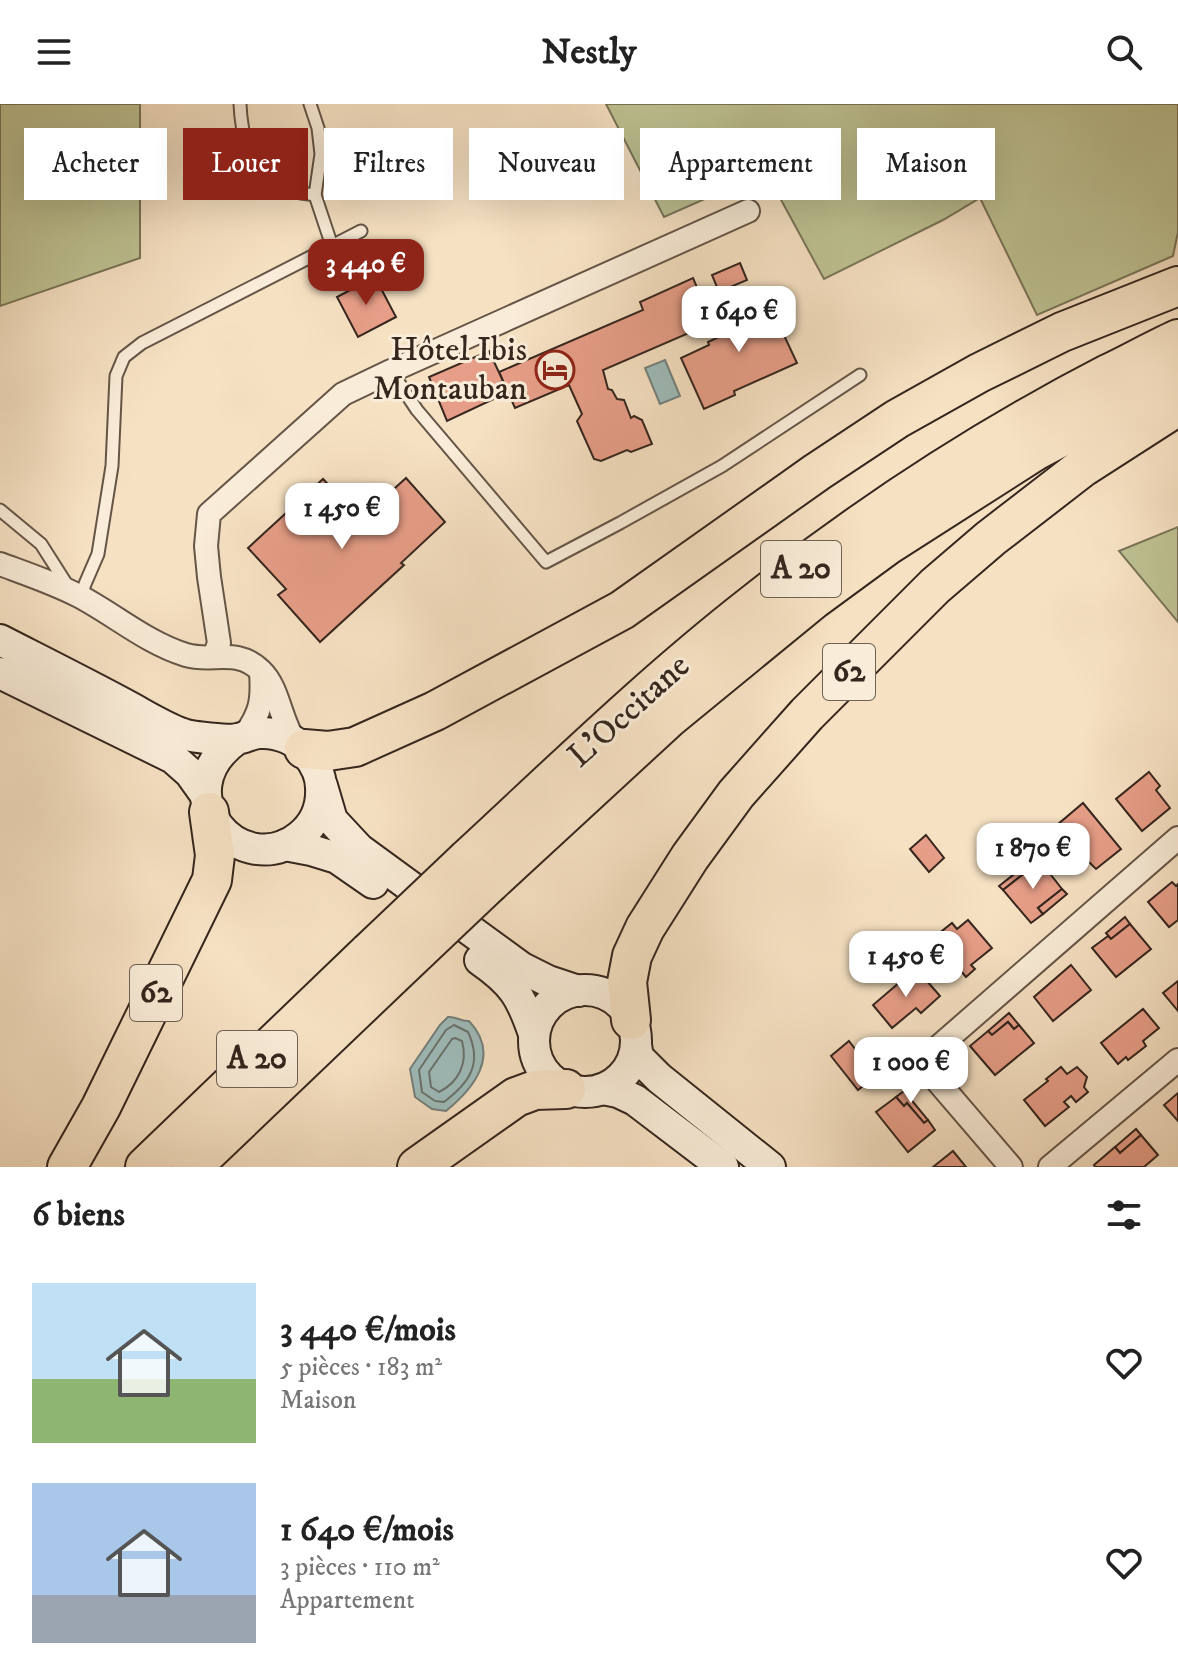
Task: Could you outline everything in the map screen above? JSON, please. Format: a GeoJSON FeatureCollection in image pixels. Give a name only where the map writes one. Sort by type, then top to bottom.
{"type":"FeatureCollection","features":[{"type":"Feature","properties":{"kind":"highway"},"geometry":{"type":"LineString","coordinates":[[299,746],[328,751],[355,747],[435,711],[622,610],[817,472],[911,411],[1062,332],[1178,286]]}},
{"type":"Feature","properties":{"kind":"highway","name":"L'Occitane"},"geometry":{"type":"LineString","coordinates":[[145,1167],[380,964],[478,871],[650,690],[752,605],[861,524],[961,457],[1066,396],[1178,339]]}},
{"type":"Feature","properties":{"kind":"highway","name":"L'Occitane"},"geometry":{"type":"LineString","coordinates":[[478,871],[813,600],[888,545],[1035,451],[1178,375]]}},
{"type":"Feature","properties":{"kind":"highway","name":"62"},"geometry":{"type":"LineString","coordinates":[[634,1033],[627,982],[632,956],[645,928],[690,857],[736,794],[807,714],[946,576],[1083,467],[1178,406]]}},
{"type":"Feature","properties":{"kind":"highway","name":"62"},"geometry":{"type":"LineString","coordinates":[[67,1167],[101,1107],[212,880],[215,855],[207,803]]}},
{"type":"Feature","properties":{"kind":"highway","name":"L'Occitane"},"geometry":{"type":"LineString","coordinates":[[192,1167],[380,964]]}},
{"type":"Feature","properties":{"kind":"highway"},"geometry":{"type":"LineString","coordinates":[[417,1167],[516,1097],[535,1090],[584,1089]]}},
{"type":"Feature","properties":{"kind":"main road"},"geometry":{"type":"LineString","coordinates":[[0,640],[185,735],[240,738],[261,733],[279,735],[299,746],[316,765],[332,820],[359,849],[522,968],[578,991]]}},
{"type":"Feature","properties":{"kind":"main road"},"geometry":{"type":"LineString","coordinates":[[0,673],[173,758],[190,773],[218,828],[232,840],[249,847],[267,849],[285,845],[301,835],[313,821],[320,804],[322,785]]}},
{"type":"Feature","properties":{"kind":"main road"},"geometry":{"type":"LineString","coordinates":[[207,803],[207,777],[213,762],[223,749],[240,738]]}},
{"type":"Feature","properties":{"kind":"main road"},"geometry":{"type":"LineString","coordinates":[[285,845],[337,858],[497,972],[514,988],[534,1034]]}},
{"type":"Feature","properties":{"kind":"main road"},"geometry":{"type":"LineString","coordinates":[[723,1167],[635,1100],[618,1092],[584,1089],[551,1080],[540,1067],[534,1051],[534,1034],[539,1018],[548,1005],[562,995],[578,991],[594,991],[610,997],[622,1007],[634,1033],[638,1057],[659,1078],[770,1167]]}},
{"type":"Feature","properties":{"kind":"main road"},"geometry":{"type":"LineString","coordinates":[[584,1089],[615,1082],[626,1072],[633,1059],[634,1033]]}},
{"type":"Feature","properties":{"kind":"street"},"geometry":{"type":"LineString","coordinates":[[214,657],[219,643],[206,546],[209,514],[343,394],[748,211]]}},
{"type":"Feature","properties":{"kind":"street"},"geometry":{"type":"LineString","coordinates":[[0,564],[76,595],[165,647],[190,656],[234,656],[251,662],[268,679],[286,729],[299,746]]}},
{"type":"Feature","properties":{"kind":"street"},"geometry":{"type":"LineString","coordinates":[[240,738],[257,716],[263,696],[261,670]]}},
{"type":"Feature","properties":{"kind":"street"},"geometry":{"type":"LineString","coordinates":[[1011,1167],[921,1062],[1178,838]]}},
{"type":"Feature","properties":{"kind":"street"},"geometry":{"type":"LineString","coordinates":[[1050,1167],[1178,1060]]}},
{"type":"Feature","properties":{"kind":"lane"},"geometry":{"type":"LineString","coordinates":[[240,104],[247,145],[256,167],[271,183],[289,192],[315,195]]}},
{"type":"Feature","properties":{"kind":"lane"},"geometry":{"type":"LineString","coordinates":[[310,104],[318,128],[321,154],[315,195],[332,246]]}},
{"type":"Feature","properties":{"kind":"lane"},"geometry":{"type":"LineString","coordinates":[[0,510],[41,544],[76,595],[85,584],[98,554],[112,466],[116,376],[124,357],[142,343],[361,231]]}},
{"type":"Feature","properties":{"kind":"lane"},"geometry":{"type":"LineString","coordinates":[[391,371],[417,410],[546,562],[722,466],[860,375]]}},
{"type":"Feature","properties":{"kind":"green space"},"geometry":{"type":"Polygon","coordinates":[[[0,104],[140,104],[140,128],[24,128],[24,200],[140,200],[140,258],[0,306],[0,104]]]}},
{"type":"Feature","properties":{"kind":"green space"},"geometry":{"type":"Polygon","coordinates":[[[606,104],[1178,104],[1178,232],[1173,256],[1037,315],[981,200],[995,200],[995,128],[857,128],[857,200],[977,200],[824,279],[781,200],[841,200],[841,128],[640,128],[640,170],[624,139],[624,128],[618,128],[606,104]]]}},
{"type":"Feature","properties":{"kind":"green space"},"geometry":{"type":"Polygon","coordinates":[[[655,200],[703,200],[664,217],[655,200]]]}},
{"type":"Feature","properties":{"kind":"green space"},"geometry":{"type":"Polygon","coordinates":[[[1178,527],[1178,622],[1119,551],[1178,527]]]}},
{"type":"Feature","properties":{"kind":"water"},"geometry":{"type":"Polygon","coordinates":[[[665,360],[680,396],[660,404],[645,368],[665,360]]]}},
{"type":"Feature","properties":{"kind":"water"},"geometry":{"type":"Polygon","coordinates":[[[448,1017],[469,1021],[483,1046],[483,1058],[474,1081],[446,1111],[432,1109],[415,1097],[410,1069],[448,1017]]]}},
{"type":"Feature","properties":{"kind":"building"},"geometry":{"type":"Polygon","coordinates":[[[740,263],[747,280],[719,292],[712,275],[740,263]]]}},
{"type":"Feature","properties":{"kind":"building"},"geometry":{"type":"Polygon","coordinates":[[[375,277],[396,317],[358,337],[337,297],[375,277]]]}},
{"type":"Feature","properties":{"kind":"building","name":"Hôtel Ibis Montauban"},"geometry":{"type":"Polygon","coordinates":[[[693,278],[712,323],[603,370],[608,389],[617,399],[624,400],[631,418],[634,416],[642,420],[652,444],[601,461],[594,459],[577,421],[582,414],[569,385],[515,408],[499,372],[643,310],[640,302],[693,278]]]}},
{"type":"Feature","properties":{"kind":"building"},"geometry":{"type":"Polygon","coordinates":[[[759,297],[768,319],[775,316],[797,363],[734,391],[735,395],[704,409],[681,358],[725,334],[717,316],[759,297]]]}},
{"type":"Feature","properties":{"kind":"building"},"geometry":{"type":"Polygon","coordinates":[[[489,351],[503,381],[493,386],[498,397],[447,421],[429,377],[489,351]]]}},
{"type":"Feature","properties":{"kind":"building"},"geometry":{"type":"Polygon","coordinates":[[[406,478],[445,522],[401,563],[404,565],[320,642],[278,595],[286,589],[248,548],[323,479],[361,519],[406,478]]]}},
{"type":"Feature","properties":{"kind":"building"},"geometry":{"type":"Polygon","coordinates":[[[1149,772],[1160,786],[1156,790],[1170,808],[1142,831],[1116,799],[1149,772]]]}},
{"type":"Feature","properties":{"kind":"building"},"geometry":{"type":"Polygon","coordinates":[[[1083,803],[1121,849],[1096,869],[1087,860],[1082,864],[1069,849],[1066,851],[1050,831],[1083,803]]]}},
{"type":"Feature","properties":{"kind":"building"},"geometry":{"type":"Polygon","coordinates":[[[926,835],[944,858],[929,872],[910,849],[926,835]]]}},
{"type":"Feature","properties":{"kind":"building"},"geometry":{"type":"Polygon","coordinates":[[[1036,857],[1040,861],[1003,890],[999,886],[1036,857]]]}},
{"type":"Feature","properties":{"kind":"building"},"geometry":{"type":"Polygon","coordinates":[[[1040,861],[1062,889],[1038,908],[1043,914],[1031,923],[1003,890],[1040,861]]]}},
{"type":"Feature","properties":{"kind":"building"},"geometry":{"type":"Polygon","coordinates":[[[1172,882],[1176,886],[1178,884],[1178,920],[1169,927],[1148,902],[1172,882]]]}},
{"type":"Feature","properties":{"kind":"building"},"geometry":{"type":"Polygon","coordinates":[[[1062,889],[1067,894],[1043,914],[1038,908],[1062,889]]]}},
{"type":"Feature","properties":{"kind":"building"},"geometry":{"type":"Polygon","coordinates":[[[1125,917],[1130,924],[1111,939],[1106,933],[1125,917]]]}},
{"type":"Feature","properties":{"kind":"building"},"geometry":{"type":"Polygon","coordinates":[[[968,920],[992,948],[971,965],[975,969],[966,977],[946,953],[954,946],[942,931],[952,923],[957,929],[968,920]]]}},
{"type":"Feature","properties":{"kind":"building"},"geometry":{"type":"Polygon","coordinates":[[[1130,924],[1151,949],[1116,977],[1092,948],[1108,936],[1111,939],[1130,924]]]}},
{"type":"Feature","properties":{"kind":"building"},"geometry":{"type":"Polygon","coordinates":[[[1071,965],[1091,990],[1053,1021],[1034,997],[1071,965]]]}},
{"type":"Feature","properties":{"kind":"building"},"geometry":{"type":"Polygon","coordinates":[[[919,972],[940,996],[921,1013],[916,1008],[892,1028],[873,1005],[907,976],[909,979],[919,972]]]}},
{"type":"Feature","properties":{"kind":"building"},"geometry":{"type":"Polygon","coordinates":[[[1178,981],[1178,1011],[1163,993],[1178,981]]]}},
{"type":"Feature","properties":{"kind":"building"},"geometry":{"type":"Polygon","coordinates":[[[1143,1009],[1159,1028],[1143,1041],[1146,1046],[1118,1064],[1101,1043],[1143,1009]]]}},
{"type":"Feature","properties":{"kind":"building"},"geometry":{"type":"Polygon","coordinates":[[[1009,1013],[1019,1025],[1014,1029],[1008,1022],[992,1035],[988,1031],[1009,1013]]]}},
{"type":"Feature","properties":{"kind":"building"},"geometry":{"type":"Polygon","coordinates":[[[1008,1022],[1014,1029],[1019,1025],[1034,1043],[995,1075],[970,1046],[988,1031],[992,1035],[1008,1022]]]}},
{"type":"Feature","properties":{"kind":"building"},"geometry":{"type":"Polygon","coordinates":[[[849,1041],[862,1058],[866,1055],[880,1072],[858,1090],[831,1056],[849,1041]]]}},
{"type":"Feature","properties":{"kind":"building"},"geometry":{"type":"Polygon","coordinates":[[[1061,1067],[1067,1074],[1077,1067],[1087,1077],[1084,1087],[1088,1092],[1076,1102],[1071,1096],[1064,1102],[1069,1107],[1045,1126],[1024,1100],[1061,1067]]]}},
{"type":"Feature","properties":{"kind":"building"},"geometry":{"type":"Polygon","coordinates":[[[904,1091],[928,1120],[924,1123],[907,1103],[904,1106],[896,1097],[904,1091]]]}},
{"type":"Feature","properties":{"kind":"building"},"geometry":{"type":"Polygon","coordinates":[[[1178,1093],[1178,1121],[1164,1105],[1178,1093]]]}},
{"type":"Feature","properties":{"kind":"building"},"geometry":{"type":"Polygon","coordinates":[[[896,1097],[904,1106],[907,1103],[924,1123],[928,1120],[935,1130],[908,1152],[876,1112],[896,1097]]]}},
{"type":"Feature","properties":{"kind":"building"},"geometry":{"type":"Polygon","coordinates":[[[1136,1129],[1141,1135],[1120,1153],[1115,1147],[1136,1129]]]}},
{"type":"Feature","properties":{"kind":"building"},"geometry":{"type":"Polygon","coordinates":[[[1141,1135],[1158,1155],[1144,1167],[1095,1167],[1115,1147],[1120,1153],[1141,1135]]]}},
{"type":"Feature","properties":{"kind":"building"},"geometry":{"type":"Polygon","coordinates":[[[953,1151],[966,1167],[933,1167],[953,1151]]]}},
{"type":"Feature","properties":{"kind":"place","name":"Hôtel Ibis Montauban"},"geometry":{"type":"Point","coordinates":[555,370]}}]}
